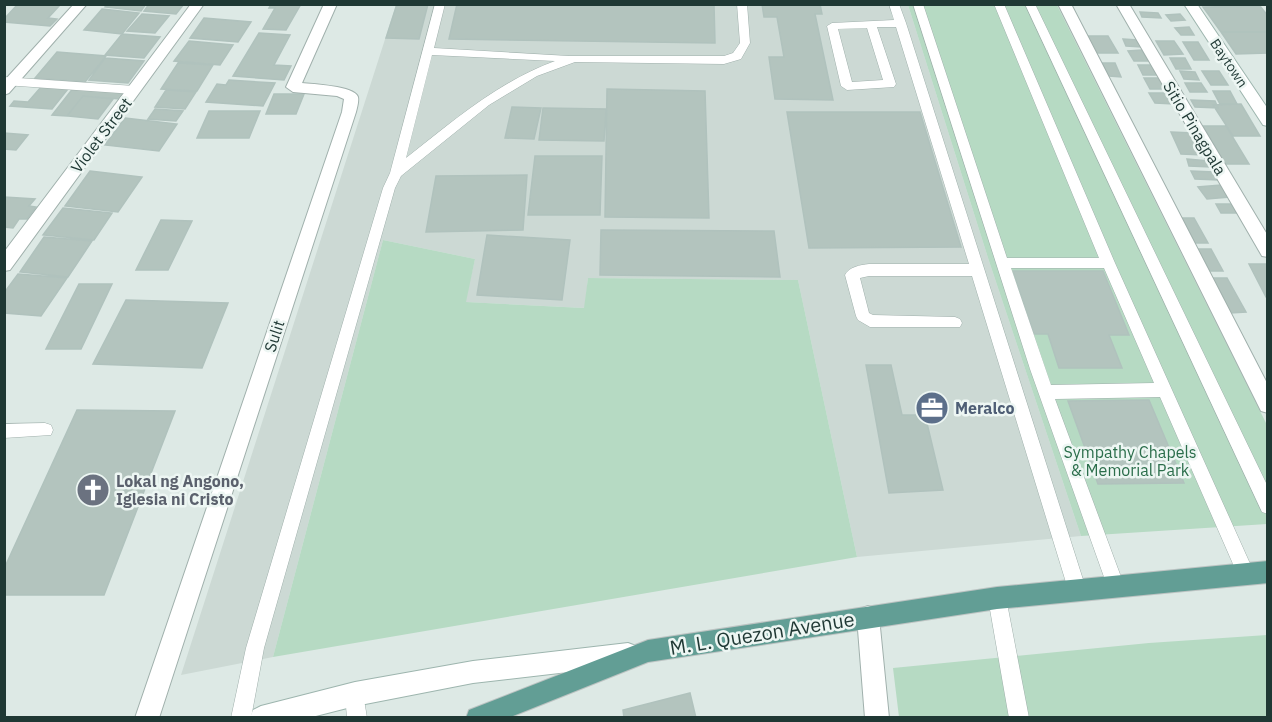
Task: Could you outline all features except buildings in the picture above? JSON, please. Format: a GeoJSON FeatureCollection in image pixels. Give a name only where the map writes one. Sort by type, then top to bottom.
{"type":"FeatureCollection","features":[{"type":"Feature","properties":{"kind":"main road","name":"M. L. Quezon Avenue"},"geometry":{"type":"LineString","coordinates":[[648,651],[997,598],[1077,588],[1257,573]]}},
{"type":"Feature","properties":{"kind":"main road"},"geometry":{"type":"LineString","coordinates":[[477,717],[648,651]]}},
{"type":"Feature","properties":{"kind":"street"},"geometry":{"type":"LineString","coordinates":[[7,84],[81,4]]}},
{"type":"Feature","properties":{"kind":"street","name":"Violet Street"},"geometry":{"type":"LineString","coordinates":[[4,265],[198,4]]}},
{"type":"Feature","properties":{"kind":"street","name":"Sulit"},"geometry":{"type":"LineString","coordinates":[[147,717],[349,112],[351,97],[340,92],[293,87],[332,4]]}},
{"type":"Feature","properties":{"kind":"street"},"geometry":{"type":"LineString","coordinates":[[1064,4],[1268,405]]}},
{"type":"Feature","properties":{"kind":"street","name":"Sitio Pinagpala"},"geometry":{"type":"LineString","coordinates":[[1122,4],[1268,251]]}},
{"type":"Feature","properties":{"kind":"street","name":"Baytown"},"geometry":{"type":"LineString","coordinates":[[1190,4],[1268,121]]}},
{"type":"Feature","properties":{"kind":"street"},"geometry":{"type":"LineString","coordinates":[[868,617],[877,717]]}},
{"type":"Feature","properties":{"kind":"street","name":"M. L. Quezon Avenue"},"geometry":{"type":"LineString","coordinates":[[261,717],[355,694],[473,672],[648,651]]}},
{"type":"Feature","properties":{"kind":"lane"},"geometry":{"type":"LineString","coordinates":[[241,717],[255,648],[388,188],[396,173],[440,4]]}},
{"type":"Feature","properties":{"kind":"lane"},"geometry":{"type":"LineString","coordinates":[[428,51],[574,58],[724,60],[737,56],[745,43],[742,4]]}},
{"type":"Feature","properties":{"kind":"lane"},"geometry":{"type":"LineString","coordinates":[[894,4],[1077,588]]}},
{"type":"Feature","properties":{"kind":"lane"},"geometry":{"type":"LineString","coordinates":[[918,4],[1002,263],[1083,501],[1115,585]]}},
{"type":"Feature","properties":{"kind":"lane"},"geometry":{"type":"LineString","coordinates":[[999,4],[1108,263],[1165,390],[1257,573]]}},
{"type":"Feature","properties":{"kind":"lane"},"geometry":{"type":"LineString","coordinates":[[1030,4],[1268,506]]}},
{"type":"Feature","properties":{"kind":"lane"},"geometry":{"type":"LineString","coordinates":[[871,24],[890,84],[847,86],[832,26],[871,24],[901,24]]}},
{"type":"Feature","properties":{"kind":"lane"},"geometry":{"type":"LineString","coordinates":[[396,173],[485,102],[533,72],[574,58]]}},
{"type":"Feature","properties":{"kind":"lane"},"geometry":{"type":"LineString","coordinates":[[7,84],[134,90]]}},
{"type":"Feature","properties":{"kind":"lane"},"geometry":{"type":"LineString","coordinates":[[1002,263],[1108,263]]}},
{"type":"Feature","properties":{"kind":"lane"},"geometry":{"type":"LineString","coordinates":[[955,323],[870,321],[863,316],[852,275],[868,270],[977,270]]}},
{"type":"Feature","properties":{"kind":"lane"},"geometry":{"type":"LineString","coordinates":[[1046,392],[1165,390]]}},
{"type":"Feature","properties":{"kind":"lane"},"geometry":{"type":"LineString","coordinates":[[4,431],[45,430]]}},
{"type":"Feature","properties":{"kind":"lane"},"geometry":{"type":"LineString","coordinates":[[997,598],[1019,717]]}},
{"type":"Feature","properties":{"kind":"lane"},"geometry":{"type":"LineString","coordinates":[[355,694],[357,717]]}},
{"type":"Feature","properties":{"kind":"shaded area"},"geometry":{"type":"Polygon","coordinates":[[[396,5],[908,5],[989,261],[1081,536],[857,557],[798,280],[588,278],[585,308],[465,302],[475,259],[383,240],[273,657],[181,675],[396,5]]]}},
{"type":"Feature","properties":{"kind":"green space","name":"Sympathy Chapels & Memorial Park"},"geometry":{"type":"Polygon","coordinates":[[[908,5],[1057,5],[1267,425],[1267,524],[1081,536],[989,261],[908,5]]]}},
{"type":"Feature","properties":{"kind":"green space"},"geometry":{"type":"Polygon","coordinates":[[[383,240],[475,259],[466,302],[584,308],[588,278],[798,280],[857,557],[273,657],[383,240]]]}},
{"type":"Feature","properties":{"kind":"green space"},"geometry":{"type":"Polygon","coordinates":[[[1267,635],[1267,717],[899,717],[893,668],[1149,643],[1267,635]]]}},
{"type":"Feature","properties":{"kind":"place","name":"Meralco"},"geometry":{"type":"Point","coordinates":[932,408]}},
{"type":"Feature","properties":{"kind":"place","name":"Lokal ng Angono, Iglesia ni Cristo"},"geometry":{"type":"Point","coordinates":[93,490]}}]}
